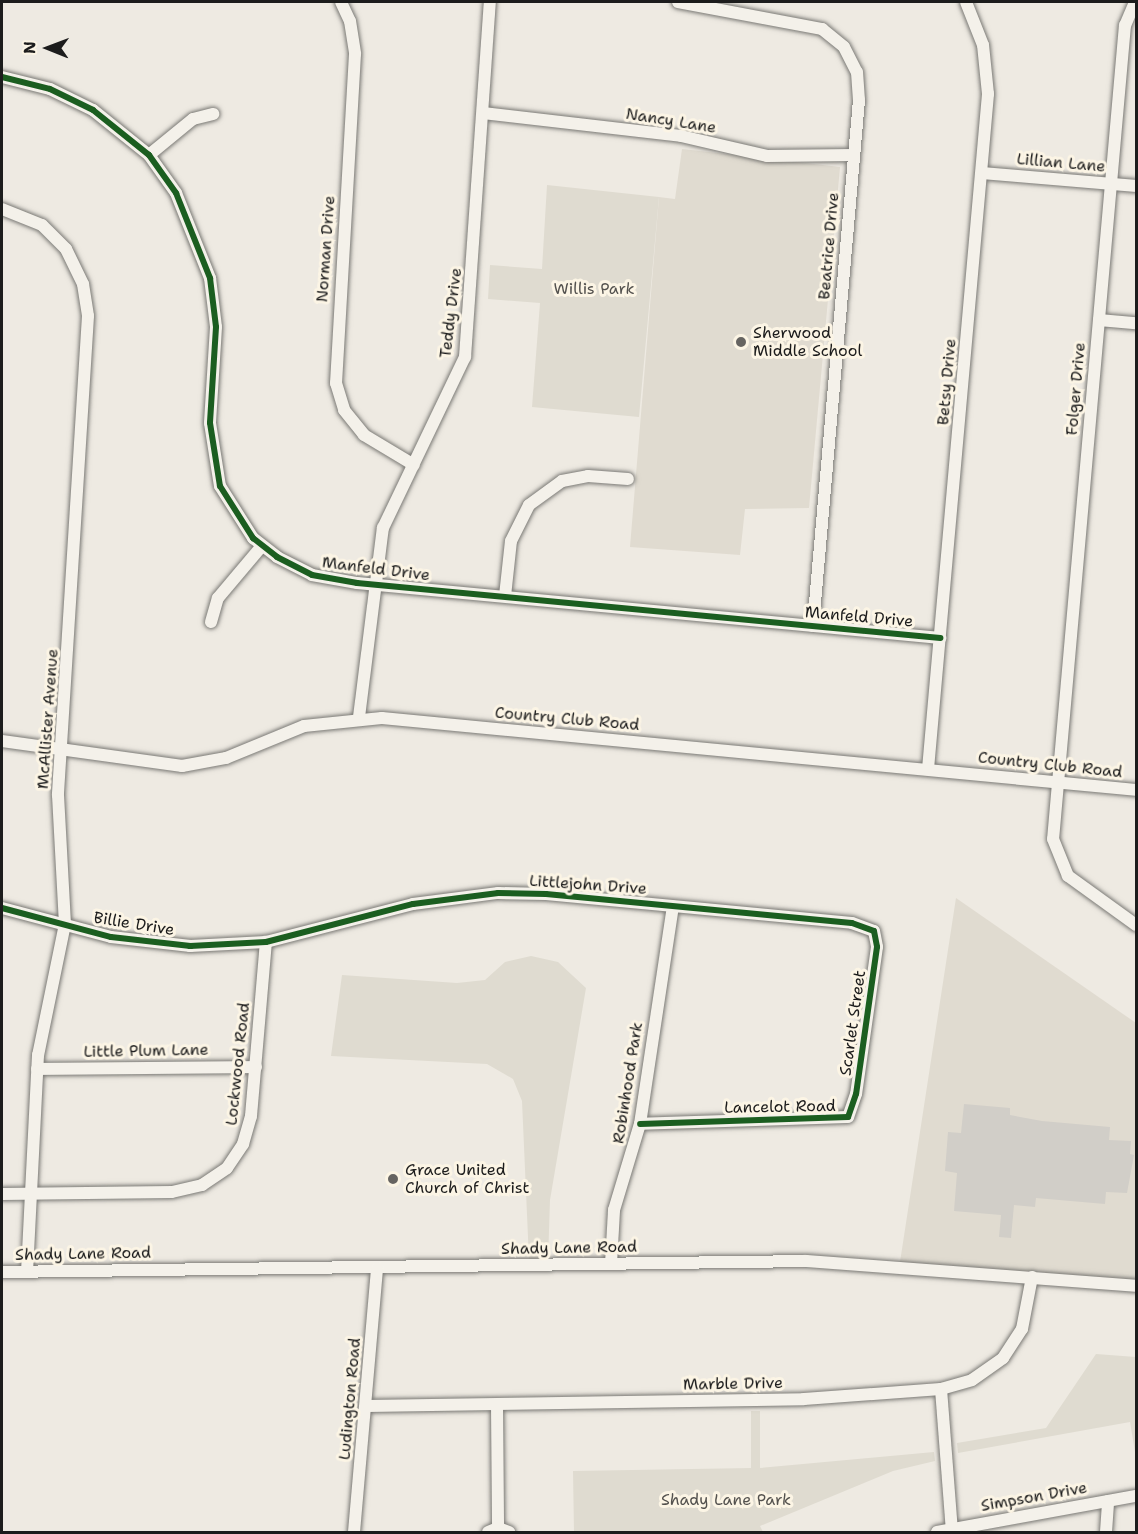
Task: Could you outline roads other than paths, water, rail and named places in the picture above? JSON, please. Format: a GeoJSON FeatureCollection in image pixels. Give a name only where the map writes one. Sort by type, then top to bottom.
{"type":"FeatureCollection","features":[{"type":"Feature","properties":{"kind":"street","name":"Norman Drive"},"geometry":{"type":"LineString","coordinates":[[340,2],[350,21],[355,54],[336,383],[351,422],[375,443],[414,465]]}},
{"type":"Feature","properties":{"kind":"street","name":"Teddy Drive"},"geometry":{"type":"LineString","coordinates":[[359,717],[383,528],[465,357],[490,2]]}},
{"type":"Feature","properties":{"kind":"street","name":"Beatrice Drive"},"geometry":{"type":"LineString","coordinates":[[678,2],[708,11],[804,22],[834,37],[857,72],[854,155],[813,626]]}},
{"type":"Feature","properties":{"kind":"street","name":"Betsy Drive"},"geometry":{"type":"LineString","coordinates":[[928,769],[982,173],[987,72],[983,45],[966,2]]}},
{"type":"Feature","properties":{"kind":"street","name":"Folger Drive"},"geometry":{"type":"LineString","coordinates":[[1135,2],[1125,25],[1053,839],[1060,864],[1078,885],[1137,925]]}},
{"type":"Feature","properties":{"kind":"street","name":"Manfeld Drive"},"geometry":{"type":"LineString","coordinates":[[2,77],[70,96],[148,155],[189,216],[210,278],[216,327],[211,454],[220,486],[262,546],[312,575],[374,585],[940,638]]}},
{"type":"Feature","properties":{"kind":"street","name":"Nancy Lane"},"geometry":{"type":"LineString","coordinates":[[483,113],[681,136],[767,156],[854,155]]}},
{"type":"Feature","properties":{"kind":"street"},"geometry":{"type":"LineString","coordinates":[[148,155],[193,119],[213,114]]}},
{"type":"Feature","properties":{"kind":"street","name":"Lillian Lane"},"geometry":{"type":"LineString","coordinates":[[982,173],[1137,186]]}},
{"type":"Feature","properties":{"kind":"street","name":"McAllister Avenue"},"geometry":{"type":"LineString","coordinates":[[2,209],[26,216],[54,235],[76,265],[87,298],[58,829],[65,924],[37,1069],[27,1272]]}},
{"type":"Feature","properties":{"kind":"street"},"geometry":{"type":"LineString","coordinates":[[1099,320],[1137,323]]}},
{"type":"Feature","properties":{"kind":"street"},"geometry":{"type":"LineString","coordinates":[[505,596],[511,541],[529,505],[562,481],[588,476],[628,479]]}},
{"type":"Feature","properties":{"kind":"street"},"geometry":{"type":"LineString","coordinates":[[211,622],[218,598],[262,546]]}},
{"type":"Feature","properties":{"kind":"street","name":"Country Club Road"},"geometry":{"type":"LineString","coordinates":[[2,741],[152,765],[197,764],[241,753],[304,726],[359,717],[1137,790]]}},
{"type":"Feature","properties":{"kind":"street","name":"Littlejohn Drive"},"geometry":{"type":"LineString","coordinates":[[266,942],[413,904],[498,893],[673,906],[860,924],[874,931]]}},
{"type":"Feature","properties":{"kind":"street","name":"Robinhood Park"},"geometry":{"type":"LineString","coordinates":[[610,1264],[614,1210],[640,1124],[673,906]]}},
{"type":"Feature","properties":{"kind":"street","name":"Billie Drive"},"geometry":{"type":"LineString","coordinates":[[2,908],[157,944],[266,942]]}},
{"type":"Feature","properties":{"kind":"street","name":"Scarlet Street"},"geometry":{"type":"LineString","coordinates":[[848,1117],[856,1094],[877,947],[874,931]]}},
{"type":"Feature","properties":{"kind":"street","name":"Lockwood Road"},"geometry":{"type":"LineString","coordinates":[[2,1194],[172,1192],[214,1179],[243,1144],[256,1066],[266,942]]}},
{"type":"Feature","properties":{"kind":"street","name":"Little Plum Lane"},"geometry":{"type":"LineString","coordinates":[[37,1069],[256,1066]]}},
{"type":"Feature","properties":{"kind":"street","name":"Lancelot Road"},"geometry":{"type":"LineString","coordinates":[[640,1124],[848,1117]]}},
{"type":"Feature","properties":{"kind":"street","name":"Shady Lane Road"},"geometry":{"type":"LineString","coordinates":[[2,1272],[816,1262],[1137,1286]]}},
{"type":"Feature","properties":{"kind":"street","name":"Ludington Road"},"geometry":{"type":"LineString","coordinates":[[354,1533],[367,1406],[377,1268]]}},
{"type":"Feature","properties":{"kind":"street","name":"Marble Drive"},"geometry":{"type":"LineString","coordinates":[[367,1406],[804,1399],[941,1389],[972,1380],[1004,1358],[1022,1329],[1032,1277]]}},
{"type":"Feature","properties":{"kind":"street"},"geometry":{"type":"LineString","coordinates":[[941,1389],[952,1531]]}},
{"type":"Feature","properties":{"kind":"street"},"geometry":{"type":"LineString","coordinates":[[497,1405],[499,1531]]}},
{"type":"Feature","properties":{"kind":"street","name":"Simpson Drive"},"geometry":{"type":"LineString","coordinates":[[937,1533],[1137,1496]]}},
{"type":"Feature","properties":{"kind":"street"},"geometry":{"type":"LineString","coordinates":[[1106,1533],[1108,1501]]}},
{"type":"Feature","properties":{"kind":"place","name":"Sherwood Middle School"},"geometry":{"type":"Point","coordinates":[741,342]}},
{"type":"Feature","properties":{"kind":"place","name":"Grace United Church of Christ"},"geometry":{"type":"Point","coordinates":[393,1179]}},
{"type":"Feature","properties":{"kind":"park label","name":"Willis Park"},"geometry":{"type":"Point","coordinates":[594,289]}},
{"type":"Feature","properties":{"kind":"park label","name":"Shady Lane Park"},"geometry":{"type":"Point","coordinates":[726,1500]}}]}
